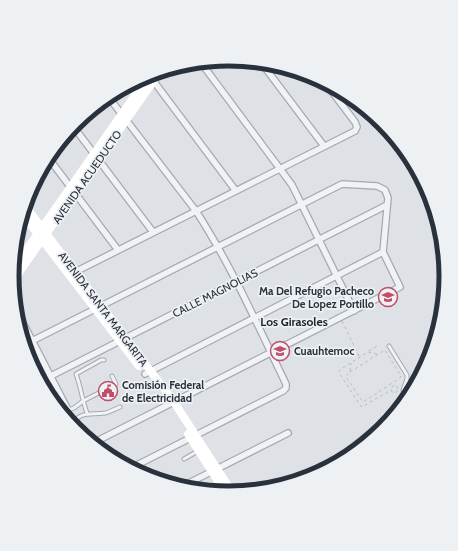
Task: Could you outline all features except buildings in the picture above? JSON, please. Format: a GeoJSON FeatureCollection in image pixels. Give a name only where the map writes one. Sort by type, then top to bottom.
{"type":"FeatureCollection","features":[{"type":"Feature","properties":{"kind":"main road","name":"AVENIDA ACUEDUCTO"},"geometry":{"type":"LineString","coordinates":[[19,262],[42,234],[73,191],[124,118],[146,82]]}},
{"type":"Feature","properties":{"kind":"main road","name":"AVENIDA SANTA MARGARITA"},"geometry":{"type":"LineString","coordinates":[[29,212],[42,234],[171,404],[214,470],[222,485]]}},
{"type":"Feature","properties":{"kind":"main road","name":"AVENIDA SANTA MARGARITA"},"geometry":{"type":"LineString","coordinates":[[27,219],[42,234]]}},
{"type":"Feature","properties":{"kind":"main road","name":"AVENIDA ACUEDUCTO"},"geometry":{"type":"LineString","coordinates":[[19,271],[42,234]]}},
{"type":"Feature","properties":{"kind":"main road","name":"AVENIDA SANTA MARGARITA"},"geometry":{"type":"LineString","coordinates":[[193,437],[198,451],[227,486]]}},
{"type":"Feature","properties":{"kind":"street"},"geometry":{"type":"LineString","coordinates":[[204,67],[292,185],[354,311]]}},
{"type":"Feature","properties":{"kind":"street"},"geometry":{"type":"LineString","coordinates":[[266,69],[324,146]]}},
{"type":"Feature","properties":{"kind":"street"},"geometry":{"type":"LineString","coordinates":[[153,80],[236,190]]}},
{"type":"Feature","properties":{"kind":"street"},"geometry":{"type":"LineString","coordinates":[[72,273],[355,131],[357,127],[355,122],[334,94]]}},
{"type":"Feature","properties":{"kind":"street"},"geometry":{"type":"LineString","coordinates":[[112,101],[196,211],[218,247],[286,384],[286,388],[283,391],[138,465]]}},
{"type":"Feature","properties":{"kind":"street"},"geometry":{"type":"LineString","coordinates":[[77,131],[153,232]]}},
{"type":"Feature","properties":{"kind":"street"},"geometry":{"type":"LineString","coordinates":[[52,162],[118,250]]}},
{"type":"Feature","properties":{"kind":"street"},"geometry":{"type":"LineString","coordinates":[[32,340],[342,184],[377,186],[382,187],[385,190],[387,195],[387,205],[383,252],[400,287],[99,440]]}},
{"type":"Feature","properties":{"kind":"street","name":"CALLE MAGNOLIAS"},"geometry":{"type":"LineString","coordinates":[[46,378],[387,205]]}},
{"type":"Feature","properties":{"kind":"street"},"geometry":{"type":"LineString","coordinates":[[147,372],[383,252]]}},
{"type":"Feature","properties":{"kind":"street"},"geometry":{"type":"LineString","coordinates":[[25,326],[63,404]]}},
{"type":"Feature","properties":{"kind":"street"},"geometry":{"type":"LineString","coordinates":[[191,482],[288,433]]}},
{"type":"Feature","properties":{"kind":"lane"},"geometry":{"type":"LineString","coordinates":[[389,346],[407,375],[403,390],[404,392]]}},
{"type":"Feature","properties":{"kind":"lane"},"geometry":{"type":"LineString","coordinates":[[87,413],[83,401],[81,385],[76,374],[101,360],[104,360]]}},
{"type":"Feature","properties":{"kind":"lane"},"geometry":{"type":"LineString","coordinates":[[68,410],[116,384],[112,376]]}},
{"type":"Feature","properties":{"kind":"lane"},"geometry":{"type":"LineString","coordinates":[[76,419],[87,413],[107,413],[120,407]]}},
{"type":"Feature","properties":{"kind":"lane"},"geometry":{"type":"LineString","coordinates":[[184,459],[198,451]]}},
{"type":"Feature","properties":{"kind":"path"},"geometry":{"type":"LineString","coordinates":[[340,318],[360,357]]}},
{"type":"Feature","properties":{"kind":"path"},"geometry":{"type":"LineString","coordinates":[[377,346],[339,371],[360,406],[364,407],[391,390]]}},
{"type":"Feature","properties":{"kind":"path"},"geometry":{"type":"LineString","coordinates":[[384,350],[401,377],[364,402],[346,377],[346,375],[350,372],[384,350]]}},
{"type":"Feature","properties":{"kind":"path"},"geometry":{"type":"LineString","coordinates":[[368,352],[378,354]]}},
{"type":"Feature","properties":{"kind":"path"},"geometry":{"type":"LineString","coordinates":[[350,372],[351,363]]}},
{"type":"Feature","properties":{"kind":"place","name":"Ma Del Refugio Pacheco De Lopez Portillo"},"geometry":{"type":"Point","coordinates":[388,297]}},
{"type":"Feature","properties":{"kind":"place","name":"Cuauhtemoc"},"geometry":{"type":"Point","coordinates":[280,351]}},
{"type":"Feature","properties":{"kind":"place","name":"Comisión Federal de Electricidad"},"geometry":{"type":"Point","coordinates":[108,391]}},
{"type":"Feature","properties":{"kind":"district","name":"Los Girasoles"},"geometry":{"type":"Point","coordinates":[294,321]}}]}
